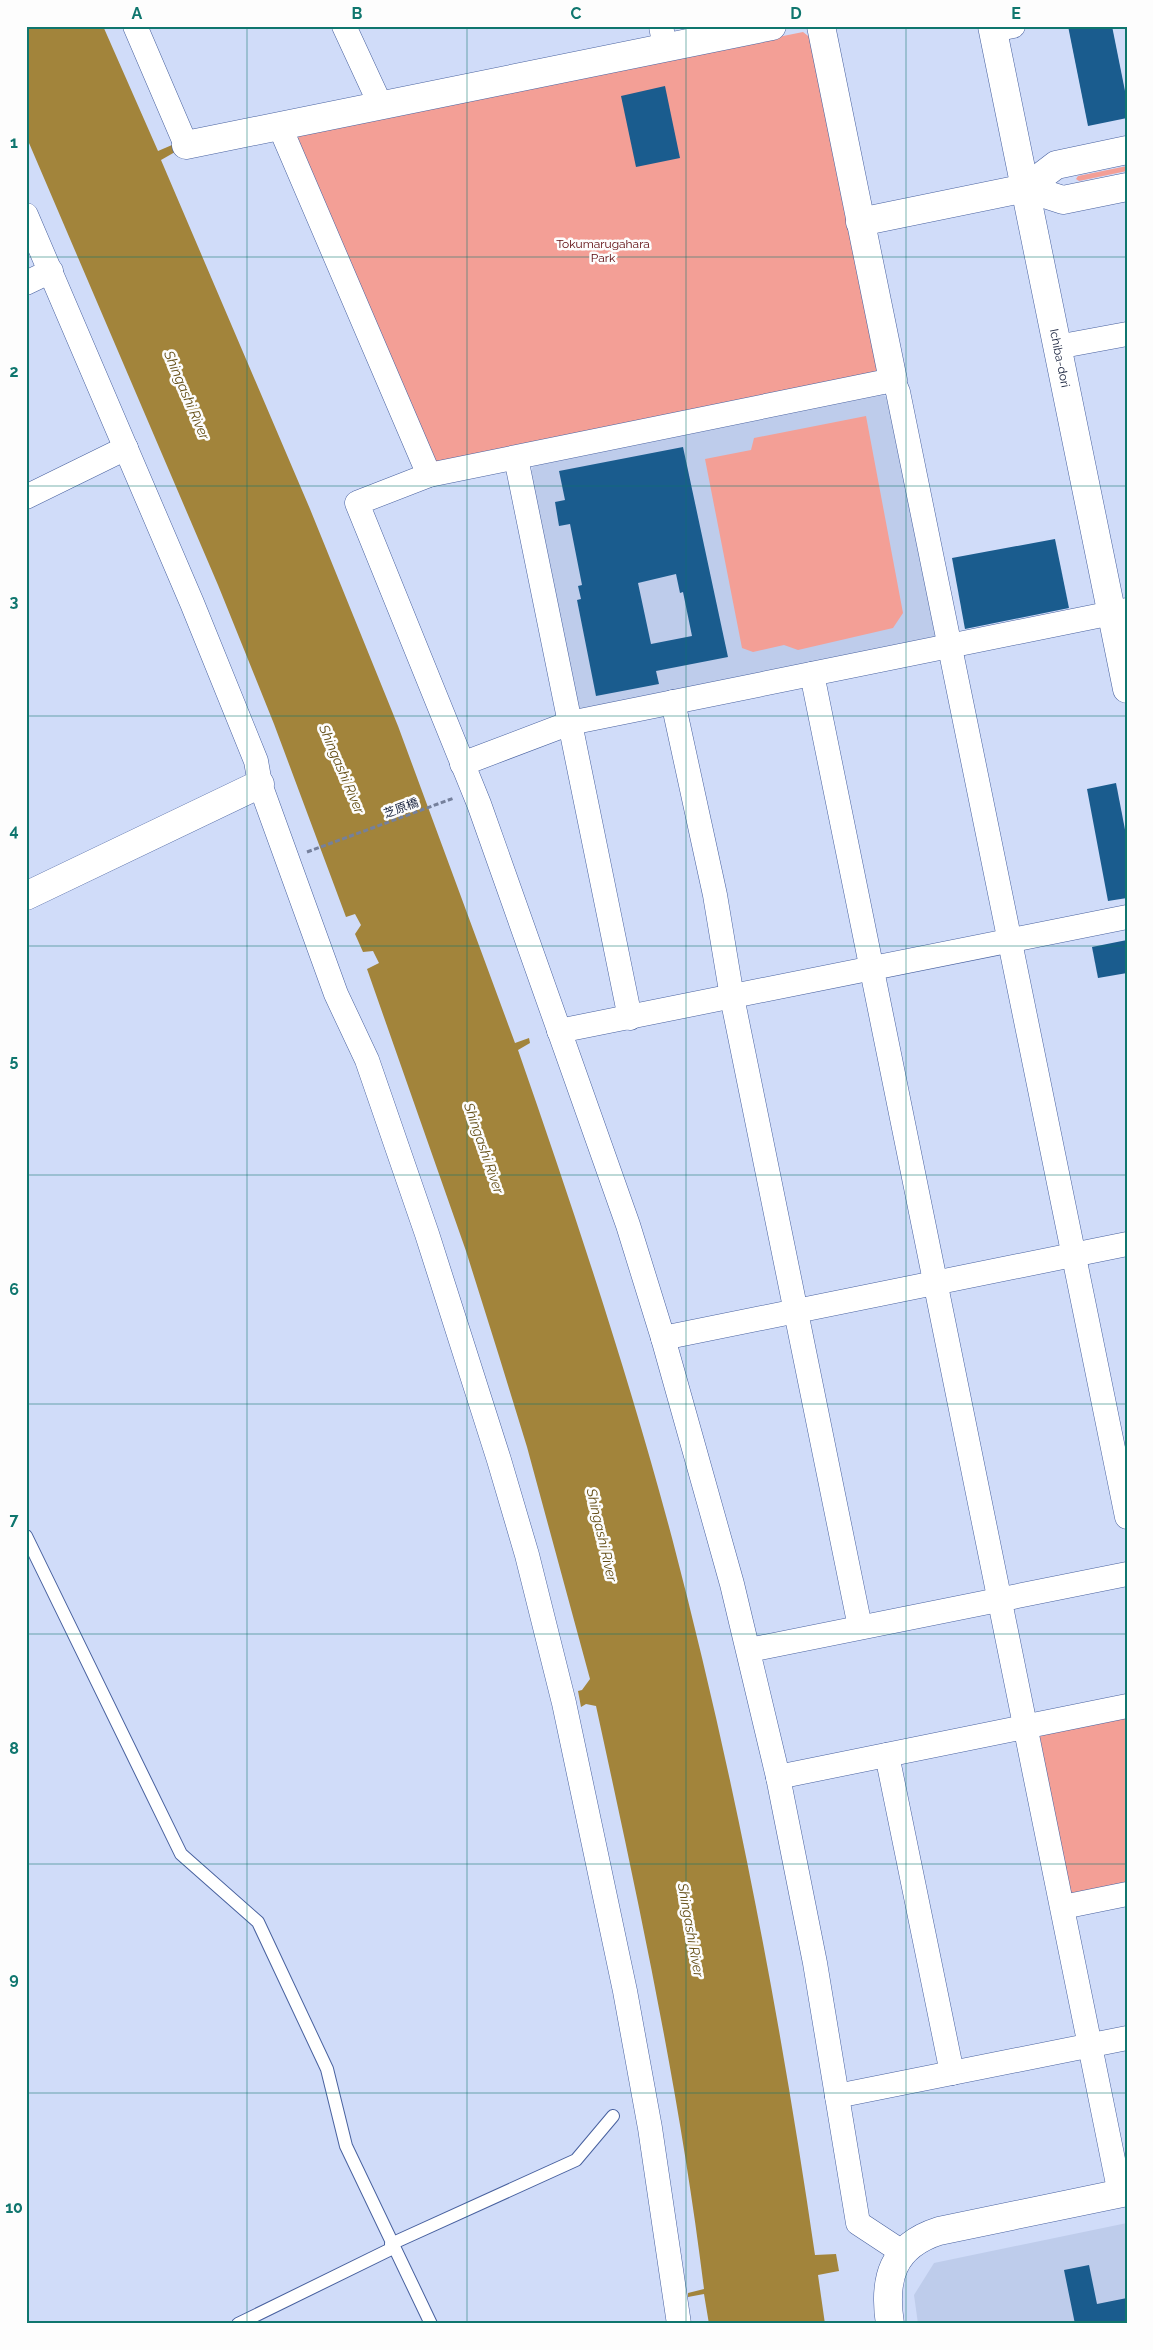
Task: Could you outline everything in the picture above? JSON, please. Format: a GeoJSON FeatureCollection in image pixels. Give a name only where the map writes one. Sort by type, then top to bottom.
{"type":"FeatureCollection","features":[{"type":"Feature","properties":{"kind":"street"},"geometry":{"type":"LineString","coordinates":[[135,26],[186,145],[381,106],[663,37],[772,26]]}},
{"type":"Feature","properties":{"kind":"street"},"geometry":{"type":"LineString","coordinates":[[344,26],[381,106]]}},
{"type":"Feature","properties":{"kind":"street"},"geometry":{"type":"LineString","coordinates":[[821,26],[893,380],[898,392],[1127,1517]]}},
{"type":"Feature","properties":{"kind":"street","name":"Ichiba-dori"},"geometry":{"type":"LineString","coordinates":[[1000,28],[1026,188],[1058,347],[1119,612],[1127,689]]}},
{"type":"Feature","properties":{"kind":"street"},"geometry":{"type":"LineString","coordinates":[[280,126],[429,475]]}},
{"type":"Feature","properties":{"kind":"street"},"geometry":{"type":"LineString","coordinates":[[860,222],[1026,188],[1056,165],[1127,150]]}},
{"type":"Feature","properties":{"kind":"street"},"geometry":{"type":"LineString","coordinates":[[1026,188],[1063,200],[1127,186]]}},
{"type":"Feature","properties":{"kind":"street"},"geometry":{"type":"LineString","coordinates":[[26,215],[200,620],[256,761],[260,784],[336,994],[367,1060],[427,1234],[527,1555],[564,1703],[625,1991],[650,2128],[679,2324]]}},
{"type":"Feature","properties":{"kind":"street"},"geometry":{"type":"LineString","coordinates":[[26,283],[51,271]]}},
{"type":"Feature","properties":{"kind":"street"},"geometry":{"type":"LineString","coordinates":[[1058,347],[1127,334]]}},
{"type":"Feature","properties":{"kind":"street"},"geometry":{"type":"LineString","coordinates":[[893,380],[429,475],[357,503],[479,804],[628,1225],[663,1338],[748,1650],[778,1777],[815,1963],[858,2223],[902,2252]]}},
{"type":"Feature","properties":{"kind":"street"},"geometry":{"type":"LineString","coordinates":[[26,497],[126,448]]}},
{"type":"Feature","properties":{"kind":"street"},"geometry":{"type":"LineString","coordinates":[[516,458],[630,1018]]}},
{"type":"Feature","properties":{"kind":"street"},"geometry":{"type":"LineString","coordinates":[[462,764],[570,723],[1119,612]]}},
{"type":"Feature","properties":{"kind":"street"},"geometry":{"type":"LineString","coordinates":[[812,674],[1090,2045],[1123,2193],[939,2231],[914,2241],[902,2252],[895,2264],[888,2289],[887,2302],[890,2324]]}},
{"type":"Feature","properties":{"kind":"street"},"geometry":{"type":"LineString","coordinates":[[673,702],[715,895],[732,997],[860,1626]]}},
{"type":"Feature","properties":{"kind":"street"},"geometry":{"type":"LineString","coordinates":[[27,893],[260,784]]}},
{"type":"Feature","properties":{"kind":"street"},"geometry":{"type":"LineString","coordinates":[[559,1031],[1127,917]]}},
{"type":"Feature","properties":{"kind":"street"},"geometry":{"type":"LineString","coordinates":[[663,1338],[1127,1244]]}},
{"type":"Feature","properties":{"kind":"street"},"geometry":{"type":"LineString","coordinates":[[748,1650],[860,1626],[1127,1574]]}},
{"type":"Feature","properties":{"kind":"street"},"geometry":{"type":"LineString","coordinates":[[778,1777],[1127,1706]]}},
{"type":"Feature","properties":{"kind":"street"},"geometry":{"type":"LineString","coordinates":[[887,1755],[952,2073]]}},
{"type":"Feature","properties":{"kind":"street"},"geometry":{"type":"LineString","coordinates":[[1063,1907],[1127,1894]]}},
{"type":"Feature","properties":{"kind":"street"},"geometry":{"type":"LineString","coordinates":[[837,2096],[1127,2038]]}},
{"type":"Feature","properties":{"kind":"lane"},"geometry":{"type":"LineString","coordinates":[[26,1536],[181,1854],[258,1922],[327,2069],[346,2146],[392,2246],[431,2324]]}},
{"type":"Feature","properties":{"kind":"lane"},"geometry":{"type":"LineString","coordinates":[[238,2324],[392,2246],[576,2160],[613,2116]]}},
{"type":"Feature","properties":{"kind":"path","name":"芝原橋"},"geometry":{"type":"LineString","coordinates":[[306,852],[454,798]]}},
{"type":"Feature","properties":{"kind":"shaded area"},"geometry":{"type":"Polygon","coordinates":[[[883,395],[890,400],[938,634],[933,643],[583,713],[575,707],[529,474],[534,466],[883,395]]]}},
{"type":"Feature","properties":{"kind":"shaded area"},"geometry":{"type":"Polygon","coordinates":[[[1127,2223],[1127,2324],[918,2324],[914,2295],[934,2263],[1127,2223]]]}},
{"type":"Feature","properties":{"kind":"green space","name":"Tokumarugahara Park"},"geometry":{"type":"Polygon","coordinates":[[[803,32],[812,39],[878,368],[873,376],[439,464],[432,460],[295,143],[300,134],[803,32]]]}},
{"type":"Feature","properties":{"kind":"green space"},"geometry":{"type":"Polygon","coordinates":[[[1127,166],[1127,171],[1079,181],[1076,179],[1078,176],[1127,166]]]}},
{"type":"Feature","properties":{"kind":"green space"},"geometry":{"type":"Polygon","coordinates":[[[866,416],[903,613],[893,628],[798,650],[784,645],[753,652],[742,648],[705,459],[751,450],[754,438],[866,416]]]}},
{"type":"Feature","properties":{"kind":"green space"},"geometry":{"type":"Polygon","coordinates":[[[1127,1715],[1127,1887],[1077,1897],[1068,1892],[1038,1740],[1043,1732],[1127,1715]]]}},
{"type":"Feature","properties":{"kind":"water","name":"Shingashi River"},"geometry":{"type":"Polygon","coordinates":[[[26,26],[103,26],[158,151],[172,145],[175,152],[161,160],[310,509],[398,726],[515,1043],[529,1038],[530,1043],[518,1050],[619,1354],[672,1538],[716,1716],[771,1984],[815,2255],[836,2254],[839,2271],[818,2275],[825,2324],[709,2324],[704,2294],[688,2297],[688,2293],[704,2289],[683,2142],[657,1996],[596,1706],[586,1704],[581,1707],[578,1691],[582,1690],[590,1679],[527,1447],[466,1251],[367,969],[379,963],[373,951],[363,952],[355,934],[361,925],[355,914],[346,917],[274,724],[218,585],[26,136],[26,26]]]}},
{"type":"Feature","properties":{"kind":"building"},"geometry":{"type":"Polygon","coordinates":[[[1068,26],[1112,26],[1127,101],[1127,118],[1088,126],[1068,26]]]}},
{"type":"Feature","properties":{"kind":"building"},"geometry":{"type":"Polygon","coordinates":[[[665,86],[680,158],[636,167],[621,96],[665,86]]]}},
{"type":"Feature","properties":{"kind":"building"},"geometry":{"type":"Polygon","coordinates":[[[683,447],[728,657],[656,671],[659,684],[596,696],[577,600],[581,599],[578,586],[582,585],[570,524],[559,526],[555,502],[565,500],[559,471],[683,447]],[[676,574],[638,583],[651,644],[692,636],[683,592],[680,593],[676,574]]]}},
{"type":"Feature","properties":{"kind":"building"},"geometry":{"type":"Polygon","coordinates":[[[1055,539],[1069,608],[965,629],[952,558],[1055,539]]]}},
{"type":"Feature","properties":{"kind":"building"},"geometry":{"type":"Polygon","coordinates":[[[1116,783],[1127,840],[1127,898],[1108,901],[1087,789],[1116,783]]]}},
{"type":"Feature","properties":{"kind":"building"},"geometry":{"type":"Polygon","coordinates":[[[1127,940],[1127,973],[1098,978],[1092,947],[1127,940]]]}},
{"type":"Feature","properties":{"kind":"building"},"geometry":{"type":"Polygon","coordinates":[[[1089,2265],[1097,2304],[1127,2298],[1127,2324],[1075,2324],[1064,2270],[1089,2265]]]}}]}
